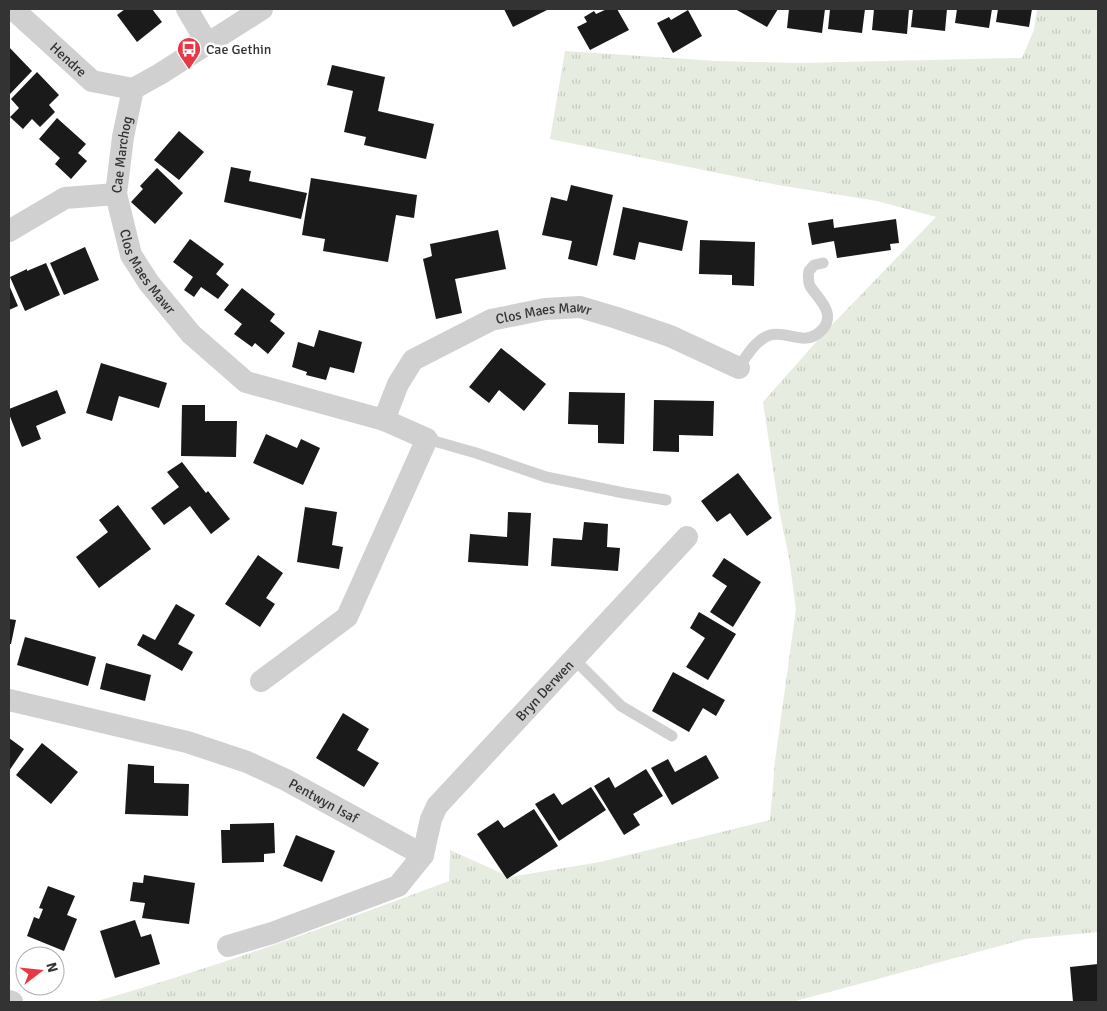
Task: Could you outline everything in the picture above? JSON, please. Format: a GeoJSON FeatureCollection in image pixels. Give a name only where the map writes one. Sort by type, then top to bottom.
{"type":"FeatureCollection","features":[{"type":"Feature","properties":{"kind":"street","name":"Hendre"},"geometry":{"type":"LineString","coordinates":[[14,9],[92,81],[133,89]]}},
{"type":"Feature","properties":{"kind":"street"},"geometry":{"type":"LineString","coordinates":[[187,9],[207,43]]}},
{"type":"Feature","properties":{"kind":"street"},"geometry":{"type":"LineString","coordinates":[[133,89],[262,9]]}},
{"type":"Feature","properties":{"kind":"street","name":"Cae Marchog"},"geometry":{"type":"LineString","coordinates":[[9,232],[65,198],[116,194],[123,137],[133,89]]}},
{"type":"Feature","properties":{"kind":"street","name":"Clos Maes Mawr"},"geometry":{"type":"LineString","coordinates":[[116,194],[131,255],[149,283],[191,334],[246,382],[384,420],[427,439]]}},
{"type":"Feature","properties":{"kind":"street","name":"Clos Maes Mawr"},"geometry":{"type":"LineString","coordinates":[[384,420],[398,384],[413,360],[492,320],[545,309],[580,307],[617,318],[670,336],[739,368]]}},
{"type":"Feature","properties":{"kind":"street"},"geometry":{"type":"LineString","coordinates":[[261,681],[347,617],[427,439]]}},
{"type":"Feature","properties":{"kind":"street","name":"Bryn Derwen"},"geometry":{"type":"LineString","coordinates":[[423,855],[431,819],[437,806],[688,537]]}},
{"type":"Feature","properties":{"kind":"street","name":"Pentwyn Isaf"},"geometry":{"type":"LineString","coordinates":[[9,700],[187,742],[247,762],[286,780],[423,855]]}},
{"type":"Feature","properties":{"kind":"street"},"geometry":{"type":"LineString","coordinates":[[228,946],[272,934],[398,886],[423,855]]}},
{"type":"Feature","properties":{"kind":"lane"},"geometry":{"type":"LineString","coordinates":[[739,368],[761,340],[770,335],[781,334],[797,338],[807,338],[823,328],[827,318],[827,310],[810,285],[808,278],[809,270],[823,263]]}},
{"type":"Feature","properties":{"kind":"lane"},"geometry":{"type":"LineString","coordinates":[[427,439],[476,453],[546,477],[666,500]]}},
{"type":"Feature","properties":{"kind":"lane"},"geometry":{"type":"LineString","coordinates":[[574,659],[621,706],[672,736]]}},
{"type":"Feature","properties":{"kind":"green space"},"geometry":{"type":"Polygon","coordinates":[[[1037,9],[1098,9],[1098,932],[1025,939],[792,1002],[94,1002],[317,930],[449,881],[450,850],[510,877],[600,862],[770,820],[775,761],[796,609],[763,402],[825,332],[936,217],[877,201],[778,185],[550,139],[565,51],[716,61],[800,63],[1022,58],[1034,30],[1037,9]]]}},
{"type":"Feature","properties":{"kind":"building"},"geometry":{"type":"Polygon","coordinates":[[[125,9],[152,9],[162,22],[137,42],[117,15],[125,9]]]}},
{"type":"Feature","properties":{"kind":"building"},"geometry":{"type":"Polygon","coordinates":[[[504,9],[549,9],[513,27],[504,9]]]}},
{"type":"Feature","properties":{"kind":"building"},"geometry":{"type":"Polygon","coordinates":[[[607,9],[617,9],[629,30],[590,50],[577,27],[587,22],[584,17],[594,11],[596,14],[607,9]]]}},
{"type":"Feature","properties":{"kind":"building"},"geometry":{"type":"Polygon","coordinates":[[[735,9],[778,9],[767,27],[735,9]]]}},
{"type":"Feature","properties":{"kind":"building"},"geometry":{"type":"Polygon","coordinates":[[[789,9],[825,9],[822,33],[787,28],[789,9]]]}},
{"type":"Feature","properties":{"kind":"building"},"geometry":{"type":"Polygon","coordinates":[[[830,9],[865,9],[862,33],[828,29],[830,9]]]}},
{"type":"Feature","properties":{"kind":"building"},"geometry":{"type":"Polygon","coordinates":[[[874,9],[909,9],[907,34],[872,30],[874,9]]]}},
{"type":"Feature","properties":{"kind":"building"},"geometry":{"type":"Polygon","coordinates":[[[913,9],[947,9],[945,31],[911,27],[913,9]]]}},
{"type":"Feature","properties":{"kind":"building"},"geometry":{"type":"Polygon","coordinates":[[[957,9],[992,9],[989,28],[955,23],[957,9]]]}},
{"type":"Feature","properties":{"kind":"building"},"geometry":{"type":"Polygon","coordinates":[[[998,9],[1032,9],[1029,27],[996,22],[998,9]]]}},
{"type":"Feature","properties":{"kind":"building"},"geometry":{"type":"Polygon","coordinates":[[[688,10],[702,36],[673,53],[657,23],[669,17],[671,20],[688,10]]]}},
{"type":"Feature","properties":{"kind":"building"},"geometry":{"type":"Polygon","coordinates":[[[9,47],[32,71],[9,95],[9,47]]]}},
{"type":"Feature","properties":{"kind":"building"},"geometry":{"type":"Polygon","coordinates":[[[332,65],[385,77],[378,111],[434,124],[426,159],[364,145],[366,137],[344,132],[353,91],[327,85],[332,65]]]}},
{"type":"Feature","properties":{"kind":"building"},"geometry":{"type":"Polygon","coordinates":[[[37,72],[59,95],[49,105],[55,112],[40,127],[32,119],[23,129],[10,117],[19,108],[11,99],[37,72]]]}},
{"type":"Feature","properties":{"kind":"building"},"geometry":{"type":"Polygon","coordinates":[[[57,118],[86,144],[78,153],[87,161],[71,179],[55,164],[60,158],[39,139],[57,118]]]}},
{"type":"Feature","properties":{"kind":"building"},"geometry":{"type":"Polygon","coordinates":[[[179,131],[204,152],[179,180],[154,160],[179,131]]]}},
{"type":"Feature","properties":{"kind":"building"},"geometry":{"type":"Polygon","coordinates":[[[231,167],[251,171],[249,181],[307,193],[301,219],[224,202],[231,167]]]}},
{"type":"Feature","properties":{"kind":"building"},"geometry":{"type":"Polygon","coordinates":[[[157,168],[183,193],[155,224],[131,202],[143,189],[140,186],[157,168]]]}},
{"type":"Feature","properties":{"kind":"building"},"geometry":{"type":"Polygon","coordinates":[[[311,178],[417,195],[414,218],[396,215],[388,262],[323,251],[325,239],[302,235],[311,178]]]}},
{"type":"Feature","properties":{"kind":"building"},"geometry":{"type":"Polygon","coordinates":[[[571,185],[613,195],[597,266],[568,259],[572,241],[542,235],[551,197],[567,201],[571,185]]]}},
{"type":"Feature","properties":{"kind":"building"},"geometry":{"type":"Polygon","coordinates":[[[623,207],[688,221],[682,251],[639,242],[635,260],[613,255],[623,207]]]}},
{"type":"Feature","properties":{"kind":"building"},"geometry":{"type":"Polygon","coordinates":[[[833,219],[834,228],[896,219],[899,243],[890,244],[891,250],[837,258],[834,241],[812,245],[808,223],[833,219]]]}},
{"type":"Feature","properties":{"kind":"building"},"geometry":{"type":"Polygon","coordinates":[[[498,230],[506,269],[455,279],[462,313],[436,319],[423,259],[432,256],[430,244],[498,230]]]}},
{"type":"Feature","properties":{"kind":"building"},"geometry":{"type":"Polygon","coordinates":[[[190,239],[224,264],[216,274],[229,285],[218,299],[201,287],[194,297],[184,290],[193,277],[173,262],[190,239]]]}},
{"type":"Feature","properties":{"kind":"building"},"geometry":{"type":"Polygon","coordinates":[[[700,240],[755,242],[754,286],[732,285],[732,275],[699,274],[700,240]]]}},
{"type":"Feature","properties":{"kind":"building"},"geometry":{"type":"Polygon","coordinates":[[[85,247],[99,280],[64,295],[50,263],[85,247]]]}},
{"type":"Feature","properties":{"kind":"building"},"geometry":{"type":"Polygon","coordinates":[[[46,263],[60,295],[25,311],[10,277],[46,263]]]}},
{"type":"Feature","properties":{"kind":"building"},"geometry":{"type":"Polygon","coordinates":[[[9,285],[18,306],[9,310],[9,285]]]}},
{"type":"Feature","properties":{"kind":"building"},"geometry":{"type":"Polygon","coordinates":[[[242,288],[275,314],[270,321],[285,333],[268,354],[255,343],[252,347],[234,334],[242,324],[224,310],[242,288]]]}},
{"type":"Feature","properties":{"kind":"building"},"geometry":{"type":"Polygon","coordinates":[[[319,330],[362,342],[354,373],[330,367],[326,380],[306,375],[307,372],[292,367],[298,342],[314,347],[319,330]]]}},
{"type":"Feature","properties":{"kind":"building"},"geometry":{"type":"Polygon","coordinates":[[[501,348],[546,384],[524,411],[499,390],[489,403],[469,387],[501,348]]]}},
{"type":"Feature","properties":{"kind":"building"},"geometry":{"type":"Polygon","coordinates":[[[101,363],[167,383],[159,408],[119,396],[112,421],[86,413],[101,363]]]}},
{"type":"Feature","properties":{"kind":"building"},"geometry":{"type":"Polygon","coordinates":[[[57,390],[66,413],[36,426],[41,439],[22,447],[9,414],[9,409],[57,390]]]}},
{"type":"Feature","properties":{"kind":"building"},"geometry":{"type":"Polygon","coordinates":[[[569,392],[625,393],[624,444],[598,443],[598,425],[568,424],[569,392]]]}},
{"type":"Feature","properties":{"kind":"building"},"geometry":{"type":"Polygon","coordinates":[[[654,400],[714,401],[713,436],[679,435],[679,452],[653,451],[654,400]]]}},
{"type":"Feature","properties":{"kind":"building"},"geometry":{"type":"Polygon","coordinates":[[[182,405],[205,405],[205,421],[237,421],[236,457],[181,456],[182,405]]]}},
{"type":"Feature","properties":{"kind":"building"},"geometry":{"type":"Polygon","coordinates":[[[266,434],[297,448],[301,439],[320,448],[303,485],[253,463],[266,434]]]}},
{"type":"Feature","properties":{"kind":"building"},"geometry":{"type":"Polygon","coordinates":[[[182,462],[206,493],[208,491],[230,519],[211,534],[190,506],[164,525],[151,508],[179,487],[167,472],[182,462]]]}},
{"type":"Feature","properties":{"kind":"building"},"geometry":{"type":"Polygon","coordinates":[[[738,473],[772,518],[747,536],[730,513],[717,522],[701,501],[738,473]]]}},
{"type":"Feature","properties":{"kind":"building"},"geometry":{"type":"Polygon","coordinates":[[[118,505],[151,549],[99,588],[76,557],[108,532],[99,520],[118,505]]]}},
{"type":"Feature","properties":{"kind":"building"},"geometry":{"type":"Polygon","coordinates":[[[305,507],[337,512],[332,545],[343,547],[339,569],[297,562],[305,507]]]}},
{"type":"Feature","properties":{"kind":"building"},"geometry":{"type":"Polygon","coordinates":[[[508,512],[531,513],[528,566],[468,562],[470,534],[507,537],[508,512]]]}},
{"type":"Feature","properties":{"kind":"building"},"geometry":{"type":"Polygon","coordinates":[[[584,522],[608,524],[607,547],[620,548],[618,571],[551,566],[553,538],[582,540],[584,522]]]}},
{"type":"Feature","properties":{"kind":"building"},"geometry":{"type":"Polygon","coordinates":[[[258,555],[283,573],[266,598],[275,604],[260,627],[225,604],[258,555]]]}},
{"type":"Feature","properties":{"kind":"building"},"geometry":{"type":"Polygon","coordinates":[[[724,558],[761,582],[733,627],[710,612],[727,586],[712,576],[724,558]]]}},
{"type":"Feature","properties":{"kind":"building"},"geometry":{"type":"Polygon","coordinates":[[[176,604],[195,615],[178,644],[193,652],[182,671],[137,645],[143,634],[155,640],[176,604]]]}},
{"type":"Feature","properties":{"kind":"building"},"geometry":{"type":"Polygon","coordinates":[[[699,612],[736,634],[708,680],[686,667],[705,638],[690,628],[699,612]]]}},
{"type":"Feature","properties":{"kind":"building"},"geometry":{"type":"Polygon","coordinates":[[[9,619],[16,620],[11,644],[9,644],[9,619]]]}},
{"type":"Feature","properties":{"kind":"building"},"geometry":{"type":"Polygon","coordinates":[[[25,637],[96,657],[88,686],[17,665],[25,637]]]}},
{"type":"Feature","properties":{"kind":"building"},"geometry":{"type":"Polygon","coordinates":[[[106,663],[151,675],[145,701],[100,689],[106,663]]]}},
{"type":"Feature","properties":{"kind":"building"},"geometry":{"type":"Polygon","coordinates":[[[673,672],[725,700],[716,716],[703,708],[689,732],[652,711],[673,672]]]}},
{"type":"Feature","properties":{"kind":"building"},"geometry":{"type":"Polygon","coordinates":[[[343,713],[369,729],[357,750],[379,763],[364,787],[316,758],[343,713]]]}},
{"type":"Feature","properties":{"kind":"building"},"geometry":{"type":"Polygon","coordinates":[[[9,738],[24,749],[9,771],[9,738]]]}},
{"type":"Feature","properties":{"kind":"building"},"geometry":{"type":"Polygon","coordinates":[[[42,743],[78,772],[51,804],[16,775],[42,743]]]}},
{"type":"Feature","properties":{"kind":"building"},"geometry":{"type":"Polygon","coordinates":[[[706,755],[719,778],[672,805],[651,768],[668,759],[675,772],[706,755]]]}},
{"type":"Feature","properties":{"kind":"building"},"geometry":{"type":"Polygon","coordinates":[[[128,764],[154,766],[154,783],[189,784],[188,816],[125,814],[128,764]]]}},
{"type":"Feature","properties":{"kind":"building"},"geometry":{"type":"Polygon","coordinates":[[[646,769],[663,796],[633,814],[640,825],[624,835],[594,786],[609,777],[615,788],[646,769]]]}},
{"type":"Feature","properties":{"kind":"building"},"geometry":{"type":"Polygon","coordinates":[[[591,787],[606,810],[559,841],[535,804],[554,793],[562,805],[591,787]]]}},
{"type":"Feature","properties":{"kind":"building"},"geometry":{"type":"Polygon","coordinates":[[[534,809],[558,846],[507,879],[477,834],[498,820],[504,828],[534,809]]]}},
{"type":"Feature","properties":{"kind":"building"},"geometry":{"type":"Polygon","coordinates":[[[274,823],[275,853],[264,854],[264,862],[222,863],[221,830],[230,830],[230,824],[274,823]]]}},
{"type":"Feature","properties":{"kind":"building"},"geometry":{"type":"Polygon","coordinates":[[[296,835],[335,851],[322,882],[283,866],[296,835]]]}},
{"type":"Feature","properties":{"kind":"building"},"geometry":{"type":"Polygon","coordinates":[[[144,875],[195,883],[189,924],[142,918],[145,903],[130,901],[133,882],[143,883],[144,875]]]}},
{"type":"Feature","properties":{"kind":"building"},"geometry":{"type":"Polygon","coordinates":[[[48,886],[75,896],[67,915],[77,919],[65,949],[65,946],[52,946],[27,936],[34,917],[39,919],[43,909],[39,908],[48,886]]]}},
{"type":"Feature","properties":{"kind":"building"},"geometry":{"type":"Polygon","coordinates":[[[135,920],[141,937],[151,934],[160,964],[115,978],[100,931],[135,920]]]}},
{"type":"Feature","properties":{"kind":"building"},"geometry":{"type":"Polygon","coordinates":[[[1098,964],[1098,1002],[1073,1002],[1070,967],[1098,964]]]}},
{"type":"Feature","properties":{"kind":"place","name":"Cae Gethin"},"geometry":{"type":"Point","coordinates":[189,70]}}]}
